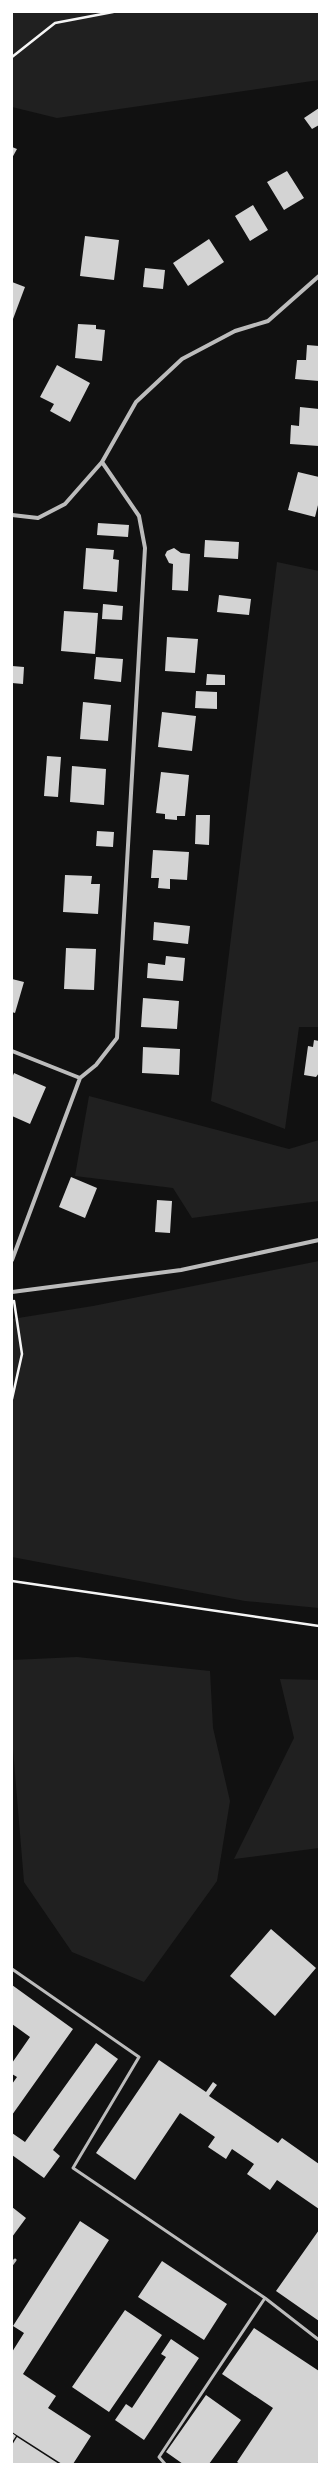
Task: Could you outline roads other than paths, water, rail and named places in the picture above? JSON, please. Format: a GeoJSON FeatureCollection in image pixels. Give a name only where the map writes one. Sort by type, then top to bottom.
{"type":"FeatureCollection","features":[{"type":"Feature","properties":{"kind":"street"},"geometry":{"type":"LineString","coordinates":[[12,515],[38,518],[65,504],[102,462],[136,402],[182,359],[235,331],[268,321],[319,276]]}},
{"type":"Feature","properties":{"kind":"street"},"geometry":{"type":"LineString","coordinates":[[12,1260],[80,1078],[96,1065],[117,1038],[146,548],[139,516],[102,462]]}},
{"type":"Feature","properties":{"kind":"street"},"geometry":{"type":"LineString","coordinates":[[12,1050],[80,1078]]}},
{"type":"Feature","properties":{"kind":"street"},"geometry":{"type":"LineString","coordinates":[[13,1292],[181,1270],[319,1240]]}},
{"type":"Feature","properties":{"kind":"lane"},"geometry":{"type":"LineString","coordinates":[[12,1969],[139,2057],[73,2168],[265,2298],[319,2340]]}},
{"type":"Feature","properties":{"kind":"lane"},"geometry":{"type":"LineString","coordinates":[[12,2264],[15,2260]]}},
{"type":"Feature","properties":{"kind":"lane"},"geometry":{"type":"LineString","coordinates":[[165,2464],[159,2457],[265,2298]]}}]}
